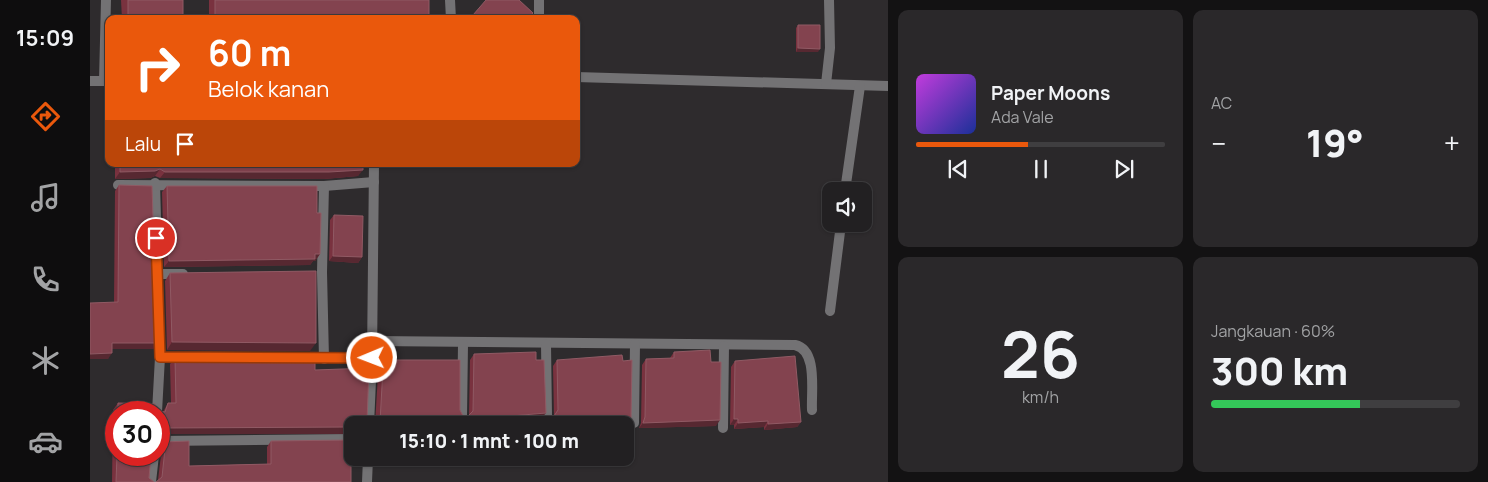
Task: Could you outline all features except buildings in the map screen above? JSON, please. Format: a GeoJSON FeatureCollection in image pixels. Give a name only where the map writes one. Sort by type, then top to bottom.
{"type":"FeatureCollection","features":[{"type":"Feature","properties":{"kind":"street"},"geometry":{"type":"LineString","coordinates":[[106,0],[106,15]]}},
{"type":"Feature","properties":{"kind":"street"},"geometry":{"type":"LineString","coordinates":[[450,0],[450,15]]}},
{"type":"Feature","properties":{"kind":"street"},"geometry":{"type":"LineString","coordinates":[[539,0],[539,15]]}},
{"type":"Feature","properties":{"kind":"street"},"geometry":{"type":"LineString","coordinates":[[826,84],[830,48],[829,0]]}},
{"type":"Feature","properties":{"kind":"street"},"geometry":{"type":"LineString","coordinates":[[580,77],[888,86]]}},
{"type":"Feature","properties":{"kind":"street"},"geometry":{"type":"LineString","coordinates":[[90,81],[105,81]]}},
{"type":"Feature","properties":{"kind":"street"},"geometry":{"type":"LineString","coordinates":[[846,182],[860,86]]}},
{"type":"Feature","properties":{"kind":"street"},"geometry":{"type":"LineString","coordinates":[[369,416],[373,342],[374,167]]}},
{"type":"Feature","properties":{"kind":"street"},"geometry":{"type":"LineString","coordinates":[[118,185],[155,183],[324,186],[374,182]]}},
{"type":"Feature","properties":{"kind":"street"},"geometry":{"type":"LineString","coordinates":[[155,183],[160,357],[157,401]]}},
{"type":"Feature","properties":{"kind":"street"},"geometry":{"type":"LineString","coordinates":[[324,186],[317,272],[324,359]]}},
{"type":"Feature","properties":{"kind":"street"},"geometry":{"type":"LineString","coordinates":[[830,311],[840,232]]}},
{"type":"Feature","properties":{"kind":"street"},"geometry":{"type":"LineString","coordinates":[[157,274],[196,274]]}},
{"type":"Feature","properties":{"kind":"street"},"geometry":{"type":"LineString","coordinates":[[373,342],[801,346],[809,356],[812,410]]}},
{"type":"Feature","properties":{"kind":"street"},"geometry":{"type":"LineString","coordinates":[[462,344],[462,416]]}},
{"type":"Feature","properties":{"kind":"street"},"geometry":{"type":"LineString","coordinates":[[546,344],[547,416]]}},
{"type":"Feature","properties":{"kind":"street"},"geometry":{"type":"LineString","coordinates":[[634,423],[635,344]]}},
{"type":"Feature","properties":{"kind":"street"},"geometry":{"type":"LineString","coordinates":[[723,428],[724,346]]}},
{"type":"Feature","properties":{"kind":"street"},"geometry":{"type":"LineString","coordinates":[[160,357],[266,358]]}},
{"type":"Feature","properties":{"kind":"street"},"geometry":{"type":"LineString","coordinates":[[295,358],[372,358]]}},
{"type":"Feature","properties":{"kind":"street"},"geometry":{"type":"LineString","coordinates":[[170,441],[344,439]]}},
{"type":"Feature","properties":{"kind":"street"},"geometry":{"type":"LineString","coordinates":[[151,482],[153,466]]}},
{"type":"Feature","properties":{"kind":"street"},"geometry":{"type":"LineString","coordinates":[[367,482],[368,466]]}},
{"type":"Feature","properties":{"kind":"route"},"geometry":{"type":"LineString","coordinates":[[156,238],[160,357],[372,358]]}}]}
